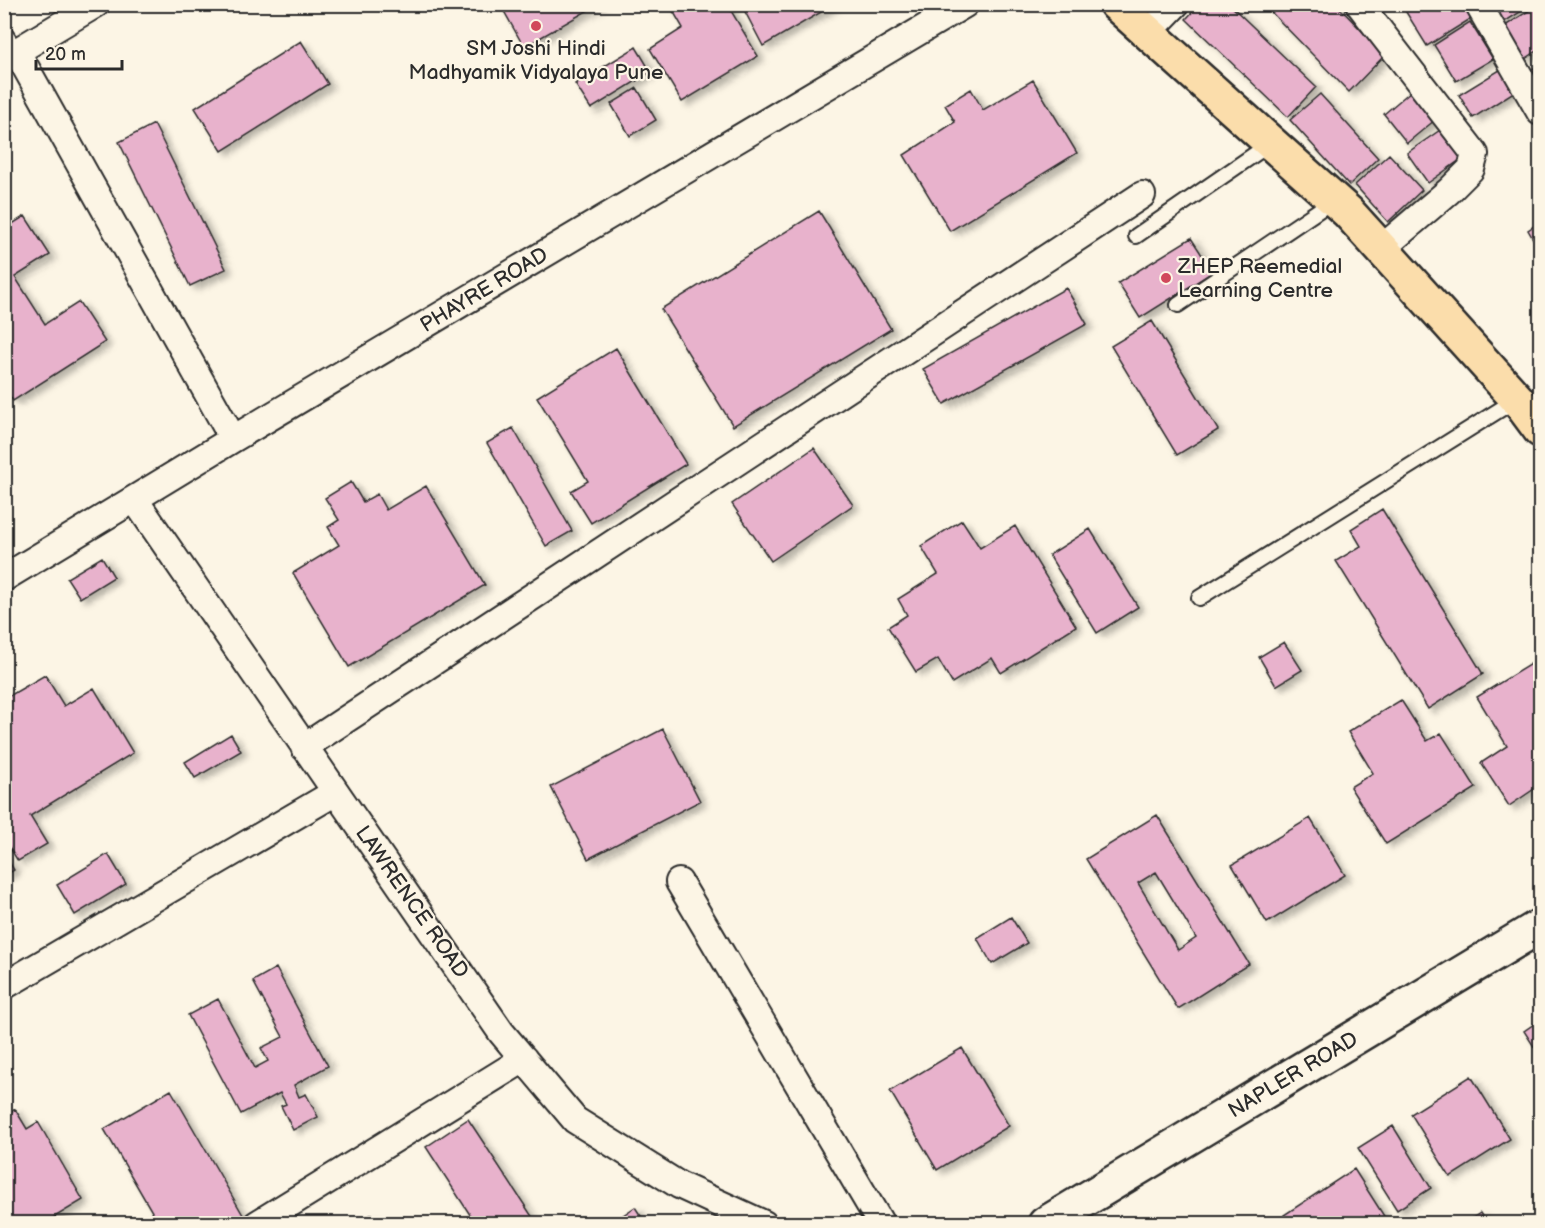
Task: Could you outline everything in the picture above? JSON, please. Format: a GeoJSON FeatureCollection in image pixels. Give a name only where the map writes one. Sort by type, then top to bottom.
{"type":"FeatureCollection","features":[{"type":"Feature","properties":{"kind":"highway"},"geometry":{"type":"LineString","coordinates":[[1116,4],[1348,212],[1517,399],[1540,430]]}},
{"type":"Feature","properties":{"kind":"street"},"geometry":{"type":"LineString","coordinates":[[96,4],[8,48],[233,439]]}},
{"type":"Feature","properties":{"kind":"street","name":"PHAYRE ROAD"},"geometry":{"type":"LineString","coordinates":[[4,578],[233,439],[965,4]]}},
{"type":"Feature","properties":{"kind":"street"},"geometry":{"type":"LineString","coordinates":[[1148,33],[1176,4]]}},
{"type":"Feature","properties":{"kind":"street"},"geometry":{"type":"LineString","coordinates":[[1359,4],[1475,154],[1471,169],[1382,249]]}},
{"type":"Feature","properties":{"kind":"street"},"geometry":{"type":"LineString","coordinates":[[1478,4],[1540,112]]}},
{"type":"Feature","properties":{"kind":"street"},"geometry":{"type":"LineString","coordinates":[[304,747],[1142,195]]}},
{"type":"Feature","properties":{"kind":"street","name":"LAWRENCE ROAD"},"geometry":{"type":"LineString","coordinates":[[135,500],[501,1032],[575,1120],[679,1185],[764,1224]]}},
{"type":"Feature","properties":{"kind":"street"},"geometry":{"type":"LineString","coordinates":[[4,986],[336,792]]}},
{"type":"Feature","properties":{"kind":"street"},"geometry":{"type":"LineString","coordinates":[[679,882],[881,1224]]}},
{"type":"Feature","properties":{"kind":"street","name":"NAPLER ROAD"},"geometry":{"type":"LineString","coordinates":[[1045,1224],[1540,926]]}},
{"type":"Feature","properties":{"kind":"street"},"geometry":{"type":"LineString","coordinates":[[257,1224],[524,1059]]}},
{"type":"Feature","properties":{"kind":"lane"},"geometry":{"type":"LineString","coordinates":[[1136,236],[1271,143]]}},
{"type":"Feature","properties":{"kind":"lane"},"geometry":{"type":"LineString","coordinates":[[1178,305],[1334,200]]}},
{"type":"Feature","properties":{"kind":"lane"},"geometry":{"type":"LineString","coordinates":[[1199,598],[1517,399]]}},
{"type":"Feature","properties":{"kind":"building","name":"SM Joshi Hindi Madhyamik Vidyalaya Pune"},"geometry":{"type":"Polygon","coordinates":[[[500,4],[599,4],[524,47],[500,4]]]}},
{"type":"Feature","properties":{"kind":"building"},"geometry":{"type":"Polygon","coordinates":[[[669,4],[727,4],[758,56],[682,102],[650,49],[683,28],[669,4]]]}},
{"type":"Feature","properties":{"kind":"building"},"geometry":{"type":"Polygon","coordinates":[[[741,4],[835,4],[763,46],[741,4]]]}},
{"type":"Feature","properties":{"kind":"building"},"geometry":{"type":"Polygon","coordinates":[[[1200,4],[1229,4],[1316,87],[1288,117],[1186,19],[1200,4]]]}},
{"type":"Feature","properties":{"kind":"building"},"geometry":{"type":"Polygon","coordinates":[[[1277,4],[1336,4],[1385,55],[1349,92],[1270,11],[1277,4]]]}},
{"type":"Feature","properties":{"kind":"building"},"geometry":{"type":"Polygon","coordinates":[[[1401,4],[1464,4],[1472,18],[1427,46],[1401,4]]]}},
{"type":"Feature","properties":{"kind":"building"},"geometry":{"type":"Polygon","coordinates":[[[1489,4],[1533,4],[1501,24],[1489,4]]]}},
{"type":"Feature","properties":{"kind":"building"},"geometry":{"type":"Polygon","coordinates":[[[1539,4],[1540,49],[1525,59],[1505,26],[1539,4]]]}},
{"type":"Feature","properties":{"kind":"building"},"geometry":{"type":"Polygon","coordinates":[[[1470,22],[1493,59],[1456,81],[1434,45],[1470,22]]]}},
{"type":"Feature","properties":{"kind":"building"},"geometry":{"type":"Polygon","coordinates":[[[301,41],[328,84],[222,151],[195,108],[301,41]]]}},
{"type":"Feature","properties":{"kind":"building"},"geometry":{"type":"Polygon","coordinates":[[[636,47],[651,72],[591,109],[575,84],[636,47]]]}},
{"type":"Feature","properties":{"kind":"building"},"geometry":{"type":"Polygon","coordinates":[[[1540,64],[1540,86],[1531,70],[1540,64]]]}},
{"type":"Feature","properties":{"kind":"building"},"geometry":{"type":"Polygon","coordinates":[[[1503,68],[1517,90],[1473,118],[1459,95],[1503,68]]]}},
{"type":"Feature","properties":{"kind":"building"},"geometry":{"type":"Polygon","coordinates":[[[1033,80],[1077,153],[950,231],[904,155],[955,122],[945,105],[971,89],[983,110],[1033,80]]]}},
{"type":"Feature","properties":{"kind":"building"},"geometry":{"type":"Polygon","coordinates":[[[637,88],[656,120],[630,136],[611,104],[637,88]]]}},
{"type":"Feature","properties":{"kind":"building"},"geometry":{"type":"Polygon","coordinates":[[[1411,91],[1435,120],[1407,143],[1384,114],[1411,91]]]}},
{"type":"Feature","properties":{"kind":"building"},"geometry":{"type":"Polygon","coordinates":[[[1320,94],[1378,158],[1349,185],[1290,120],[1320,94]]]}},
{"type":"Feature","properties":{"kind":"building"},"geometry":{"type":"Polygon","coordinates":[[[154,124],[226,269],[190,286],[119,142],[154,124]]]}},
{"type":"Feature","properties":{"kind":"building"},"geometry":{"type":"Polygon","coordinates":[[[1443,128],[1464,157],[1428,183],[1407,153],[1443,128]]]}},
{"type":"Feature","properties":{"kind":"building"},"geometry":{"type":"Polygon","coordinates":[[[1389,154],[1422,190],[1388,222],[1355,185],[1389,154]]]}},
{"type":"Feature","properties":{"kind":"building"},"geometry":{"type":"Polygon","coordinates":[[[819,211],[891,329],[733,426],[661,309],[819,211]]]}},
{"type":"Feature","properties":{"kind":"building"},"geometry":{"type":"Polygon","coordinates":[[[25,216],[50,255],[15,277],[45,324],[79,302],[105,342],[13,401],[4,387],[4,229],[25,216]]]}},
{"type":"Feature","properties":{"kind":"building"},"geometry":{"type":"Polygon","coordinates":[[[1540,222],[1540,251],[1528,230],[1540,222]]]}},
{"type":"Feature","properties":{"kind":"building","name":"ZHEP Reemedial Learning Centre"},"geometry":{"type":"Polygon","coordinates":[[[1191,238],[1213,272],[1140,318],[1118,283],[1191,238]]]}},
{"type":"Feature","properties":{"kind":"building"},"geometry":{"type":"Polygon","coordinates":[[[1066,288],[1087,324],[944,404],[923,369],[1066,288]]]}},
{"type":"Feature","properties":{"kind":"building"},"geometry":{"type":"Polygon","coordinates":[[[1152,321],[1218,430],[1177,455],[1111,346],[1152,321]]]}},
{"type":"Feature","properties":{"kind":"building"},"geometry":{"type":"Polygon","coordinates":[[[616,348],[686,464],[591,523],[571,491],[588,481],[537,397],[616,348]]]}},
{"type":"Feature","properties":{"kind":"building"},"geometry":{"type":"Polygon","coordinates":[[[513,428],[572,531],[546,546],[487,443],[513,428]]]}},
{"type":"Feature","properties":{"kind":"building"},"geometry":{"type":"Polygon","coordinates":[[[814,448],[853,505],[771,561],[732,504],[814,448]]]}},
{"type":"Feature","properties":{"kind":"building"},"geometry":{"type":"Polygon","coordinates":[[[351,482],[363,502],[377,494],[386,510],[426,486],[485,585],[349,667],[293,573],[339,545],[328,527],[339,520],[325,498],[351,482]]]}},
{"type":"Feature","properties":{"kind":"building"},"geometry":{"type":"Polygon","coordinates":[[[1382,509],[1483,674],[1428,709],[1336,561],[1361,546],[1351,529],[1382,509]]]}},
{"type":"Feature","properties":{"kind":"building"},"geometry":{"type":"Polygon","coordinates":[[[962,520],[980,548],[1015,526],[1076,626],[1001,673],[992,658],[952,683],[938,659],[916,672],[888,627],[907,615],[898,599],[938,574],[921,546],[962,520]]]}},
{"type":"Feature","properties":{"kind":"building"},"geometry":{"type":"Polygon","coordinates":[[[1090,529],[1138,607],[1097,633],[1049,555],[1090,529]]]}},
{"type":"Feature","properties":{"kind":"building"},"geometry":{"type":"Polygon","coordinates":[[[102,557],[114,577],[80,598],[67,578],[102,557]]]}},
{"type":"Feature","properties":{"kind":"building"},"geometry":{"type":"Polygon","coordinates":[[[1284,642],[1302,670],[1276,686],[1259,657],[1284,642]]]}},
{"type":"Feature","properties":{"kind":"building"},"geometry":{"type":"Polygon","coordinates":[[[1540,658],[1540,780],[1538,781],[1540,785],[1509,806],[1481,763],[1507,746],[1477,697],[1540,658]]]}},
{"type":"Feature","properties":{"kind":"building"},"geometry":{"type":"Polygon","coordinates":[[[45,675],[64,706],[94,688],[133,753],[30,816],[47,844],[18,861],[4,839],[4,699],[45,675]]]}},
{"type":"Feature","properties":{"kind":"building"},"geometry":{"type":"Polygon","coordinates":[[[1401,700],[1427,741],[1441,733],[1476,788],[1386,844],[1350,787],[1373,773],[1348,732],[1401,700]]]}},
{"type":"Feature","properties":{"kind":"building"},"geometry":{"type":"Polygon","coordinates":[[[663,729],[700,801],[588,859],[551,787],[663,729]]]}},
{"type":"Feature","properties":{"kind":"building"},"geometry":{"type":"Polygon","coordinates":[[[231,734],[241,751],[195,778],[185,762],[231,734]]]}},
{"type":"Feature","properties":{"kind":"building"},"geometry":{"type":"Polygon","coordinates":[[[1157,815],[1249,964],[1178,1009],[1086,859],[1157,815]],[[1156,872],[1138,883],[1178,950],[1196,938],[1156,872]]]}},
{"type":"Feature","properties":{"kind":"building"},"geometry":{"type":"Polygon","coordinates":[[[1310,818],[1345,875],[1267,923],[1232,865],[1310,818]]]}},
{"type":"Feature","properties":{"kind":"building"},"geometry":{"type":"Polygon","coordinates":[[[4,854],[14,870],[4,876],[4,854]]]}},
{"type":"Feature","properties":{"kind":"building"},"geometry":{"type":"Polygon","coordinates":[[[108,854],[126,884],[75,915],[57,885],[108,854]]]}},
{"type":"Feature","properties":{"kind":"building"},"geometry":{"type":"Polygon","coordinates":[[[1011,917],[1027,943],[992,964],[977,938],[1011,917]]]}},
{"type":"Feature","properties":{"kind":"building"},"geometry":{"type":"Polygon","coordinates":[[[276,968],[328,1066],[294,1085],[299,1097],[306,1094],[318,1117],[293,1130],[281,1106],[286,1104],[280,1093],[241,1114],[188,1015],[218,999],[255,1068],[268,1061],[261,1048],[283,1037],[253,981],[276,968]]]}},
{"type":"Feature","properties":{"kind":"building"},"geometry":{"type":"Polygon","coordinates":[[[1540,1020],[1540,1056],[1524,1031],[1540,1020]]]}},
{"type":"Feature","properties":{"kind":"building"},"geometry":{"type":"Polygon","coordinates":[[[962,1048],[1009,1126],[937,1170],[890,1091],[962,1048]]]}},
{"type":"Feature","properties":{"kind":"building"},"geometry":{"type":"Polygon","coordinates":[[[1471,1076],[1510,1139],[1450,1177],[1411,1114],[1471,1076]]]}},
{"type":"Feature","properties":{"kind":"building"},"geometry":{"type":"Polygon","coordinates":[[[171,1090],[243,1215],[228,1224],[159,1224],[104,1129],[171,1090]]]}},
{"type":"Feature","properties":{"kind":"building"},"geometry":{"type":"Polygon","coordinates":[[[15,1109],[27,1129],[38,1122],[83,1200],[43,1224],[14,1224],[4,1208],[4,1148],[6,1147],[4,1144],[4,1116],[15,1109]]]}},
{"type":"Feature","properties":{"kind":"building"},"geometry":{"type":"Polygon","coordinates":[[[468,1119],[537,1224],[476,1224],[426,1147],[468,1119]]]}},
{"type":"Feature","properties":{"kind":"building"},"geometry":{"type":"Polygon","coordinates":[[[1393,1126],[1431,1188],[1397,1210],[1358,1148],[1393,1126]]]}},
{"type":"Feature","properties":{"kind":"building"},"geometry":{"type":"Polygon","coordinates":[[[1354,1169],[1389,1224],[1289,1224],[1284,1215],[1354,1169]]]}},
{"type":"Feature","properties":{"kind":"building"},"geometry":{"type":"Polygon","coordinates":[[[635,1207],[646,1224],[610,1224],[635,1207]]]}},
{"type":"Feature","properties":{"kind":"building"},"geometry":{"type":"Polygon","coordinates":[[[1480,1213],[1487,1224],[1464,1224],[1480,1213]]]}},
{"type":"Feature","properties":{"kind":"building"},"geometry":{"type":"Polygon","coordinates":[[[372,1214],[377,1224],[356,1224],[372,1214]]]}},
{"type":"Feature","properties":{"kind":"place","name":"SM Joshi Hindi Madhyamik Vidyalaya Pune"},"geometry":{"type":"Point","coordinates":[536,26]}},
{"type":"Feature","properties":{"kind":"place","name":"ZHEP Reemedial Learning Centre"},"geometry":{"type":"Point","coordinates":[1166,278]}}]}
